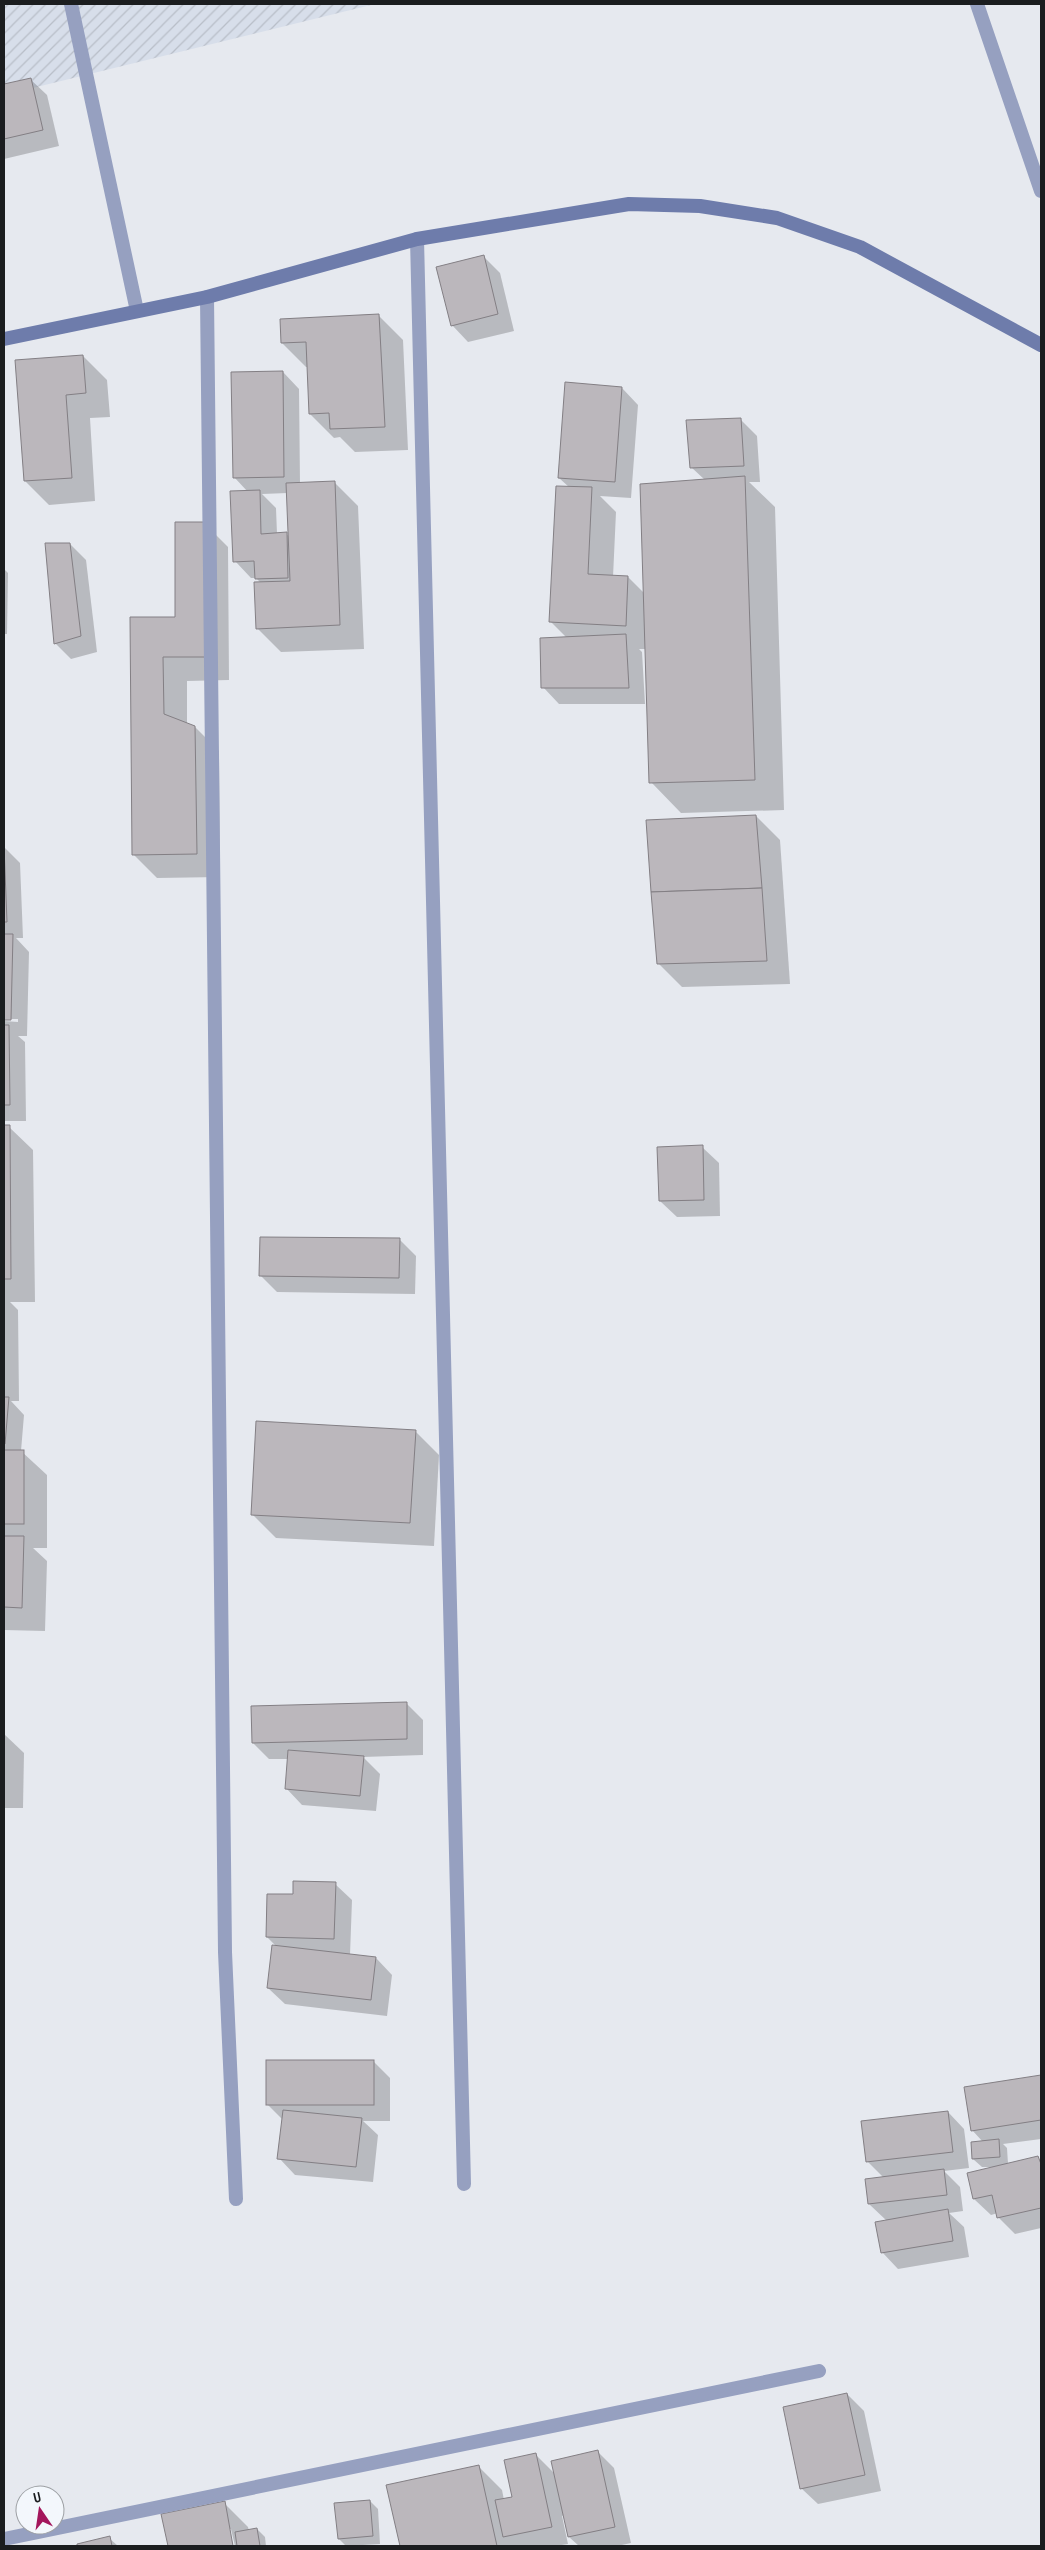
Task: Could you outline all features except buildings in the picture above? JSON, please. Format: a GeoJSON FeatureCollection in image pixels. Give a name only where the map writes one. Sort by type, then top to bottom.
{"type":"FeatureCollection","features":[{"type":"Feature","properties":{"kind":"main road"},"geometry":{"type":"LineString","coordinates":[[4,339],[207,296],[417,239],[629,204],[700,206],[777,218],[860,247],[1041,345]]}},
{"type":"Feature","properties":{"kind":"street"},"geometry":{"type":"LineString","coordinates":[[71,4],[137,311]]}},
{"type":"Feature","properties":{"kind":"street"},"geometry":{"type":"LineString","coordinates":[[977,4],[1041,191]]}},
{"type":"Feature","properties":{"kind":"street"},"geometry":{"type":"LineString","coordinates":[[417,239],[464,2184]]}},
{"type":"Feature","properties":{"kind":"street"},"geometry":{"type":"LineString","coordinates":[[207,296],[225,1952],[236,2199]]}},
{"type":"Feature","properties":{"kind":"street"},"geometry":{"type":"LineString","coordinates":[[4,2539],[819,2371]]}},
{"type":"Feature","properties":{"kind":"shaded area"},"geometry":{"type":"Polygon","coordinates":[[[4,4],[375,4],[4,95],[4,4]]]}}]}
